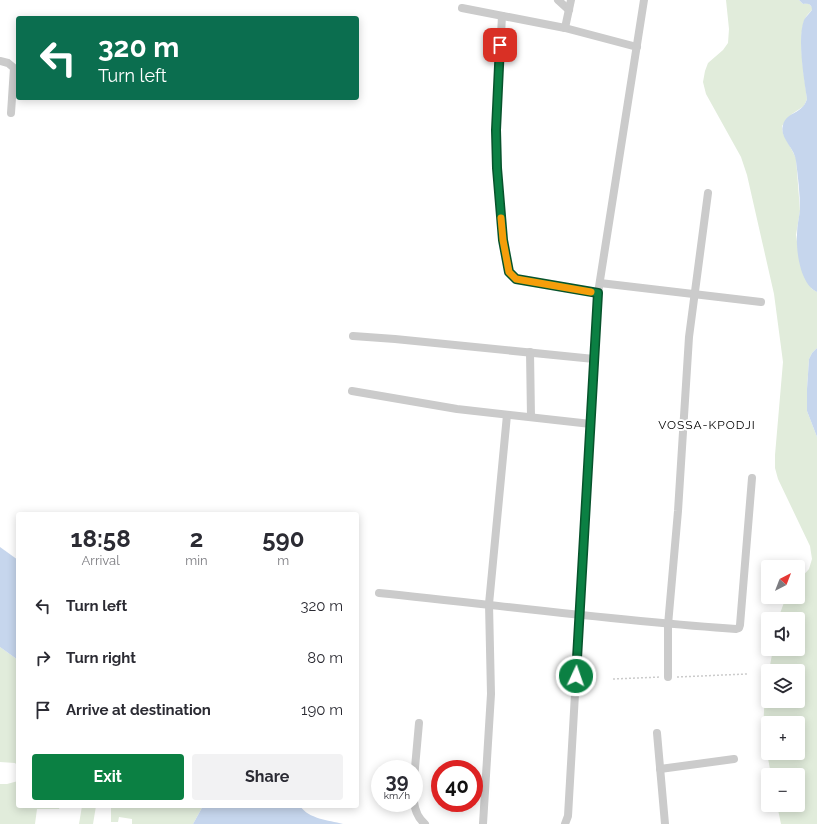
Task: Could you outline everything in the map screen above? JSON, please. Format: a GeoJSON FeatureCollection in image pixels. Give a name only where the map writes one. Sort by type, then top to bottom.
{"type":"FeatureCollection","features":[{"type":"Feature","properties":{"kind":"street"},"geometry":{"type":"LineString","coordinates":[[558,0],[569,10]]}},
{"type":"Feature","properties":{"kind":"street"},"geometry":{"type":"LineString","coordinates":[[565,28],[571,0]]}},
{"type":"Feature","properties":{"kind":"street"},"geometry":{"type":"LineString","coordinates":[[568,821],[598,293],[644,0]]}},
{"type":"Feature","properties":{"kind":"street"},"geometry":{"type":"LineString","coordinates":[[462,8],[565,28],[637,47]]}},
{"type":"Feature","properties":{"kind":"street"},"geometry":{"type":"LineString","coordinates":[[502,16],[496,130],[497,168],[503,240],[509,272],[516,279],[598,293]]}},
{"type":"Feature","properties":{"kind":"street"},"geometry":{"type":"LineString","coordinates":[[0,61],[8,62],[14,68],[11,113]]}},
{"type":"Feature","properties":{"kind":"street"},"geometry":{"type":"LineString","coordinates":[[668,677],[668,625],[678,511],[689,337],[708,193]]}},
{"type":"Feature","properties":{"kind":"street"},"geometry":{"type":"LineString","coordinates":[[600,282],[694,295],[761,302]]}},
{"type":"Feature","properties":{"kind":"street"},"geometry":{"type":"LineString","coordinates":[[353,336],[594,359]]}},
{"type":"Feature","properties":{"kind":"street"},"geometry":{"type":"LineString","coordinates":[[530,352],[530,417]]}},
{"type":"Feature","properties":{"kind":"street"},"geometry":{"type":"LineString","coordinates":[[352,391],[457,409],[591,424]]}},
{"type":"Feature","properties":{"kind":"street"},"geometry":{"type":"LineString","coordinates":[[483,824],[491,694],[489,604],[507,415]]}},
{"type":"Feature","properties":{"kind":"street"},"geometry":{"type":"LineString","coordinates":[[379,593],[668,625],[736,629],[739,628],[752,478]]}},
{"type":"Feature","properties":{"kind":"street"},"geometry":{"type":"LineString","coordinates":[[416,760],[419,723]]}},
{"type":"Feature","properties":{"kind":"street"},"geometry":{"type":"LineString","coordinates":[[657,733],[665,824]]}},
{"type":"Feature","properties":{"kind":"street"},"geometry":{"type":"LineString","coordinates":[[660,769],[734,759]]}},
{"type":"Feature","properties":{"kind":"street"},"geometry":{"type":"LineString","coordinates":[[416,812],[419,818],[425,824]]}},
{"type":"Feature","properties":{"kind":"path"},"geometry":{"type":"LineString","coordinates":[[613,679],[747,674]]}},
{"type":"Feature","properties":{"kind":"green space"},"geometry":{"type":"Polygon","coordinates":[[[726,0],[799,0],[803,4],[808,3],[812,7],[812,10],[806,17],[803,25],[801,46],[807,99],[804,106],[792,114],[782,126],[783,133],[796,158],[800,211],[796,235],[801,267],[812,289],[817,292],[817,348],[809,359],[807,411],[817,437],[817,824],[781,824],[778,812],[805,812],[805,768],[770,768],[768,760],[805,760],[805,716],[764,716],[764,708],[805,708],[805,664],[770,664],[772,656],[805,656],[805,612],[781,612],[783,604],[805,604],[805,573],[809,569],[812,559],[810,546],[778,479],[775,468],[783,362],[774,294],[747,175],[741,157],[706,94],[703,82],[708,63],[723,50],[728,43],[729,29],[726,0]]]}},
{"type":"Feature","properties":{"kind":"green space"},"geometry":{"type":"Polygon","coordinates":[[[0,647],[16,659],[16,764],[0,762],[0,647]]]}},
{"type":"Feature","properties":{"kind":"green space"},"geometry":{"type":"Polygon","coordinates":[[[16,782],[16,808],[59,809],[37,809],[35,824],[0,824],[0,784],[16,782]]]}},
{"type":"Feature","properties":{"kind":"green space"},"geometry":{"type":"Polygon","coordinates":[[[82,808],[96,808],[93,824],[79,824],[82,808]]]}},
{"type":"Feature","properties":{"kind":"green space"},"geometry":{"type":"Polygon","coordinates":[[[111,808],[202,808],[193,824],[132,824],[132,819],[119,817],[118,822],[111,822],[111,808]]]}},
{"type":"Feature","properties":{"kind":"water"},"geometry":{"type":"Polygon","coordinates":[[[799,0],[817,0],[817,292],[811,288],[803,275],[798,258],[797,228],[800,210],[796,161],[782,130],[788,117],[802,108],[807,99],[804,81],[801,37],[804,20],[812,8],[810,5],[803,4],[799,0]]]}},
{"type":"Feature","properties":{"kind":"water"},"geometry":{"type":"Polygon","coordinates":[[[817,348],[817,437],[807,411],[807,389],[809,359],[817,348]]]}},
{"type":"Feature","properties":{"kind":"water"},"geometry":{"type":"Polygon","coordinates":[[[0,547],[16,559],[16,659],[0,647],[0,547]]]}},
{"type":"Feature","properties":{"kind":"water"},"geometry":{"type":"Polygon","coordinates":[[[202,808],[302,808],[308,814],[343,824],[193,824],[202,808]]]}},
{"type":"Feature","properties":{"kind":"slow traffic"},"geometry":{"type":"LineString","coordinates":[[501,218],[503,240],[511,276],[516,279],[591,292]]}},
{"type":"Feature","properties":{"kind":"district","name":"VOSSA-KPODJI"},"geometry":{"type":"Point","coordinates":[707,425]}},
{"type":"Feature","properties":{"kind":"route"},"geometry":{"type":"LineString","coordinates":[[500,45],[496,130],[497,168],[503,240],[509,272],[511,276],[516,279],[598,293],[576,676]]}}]}
